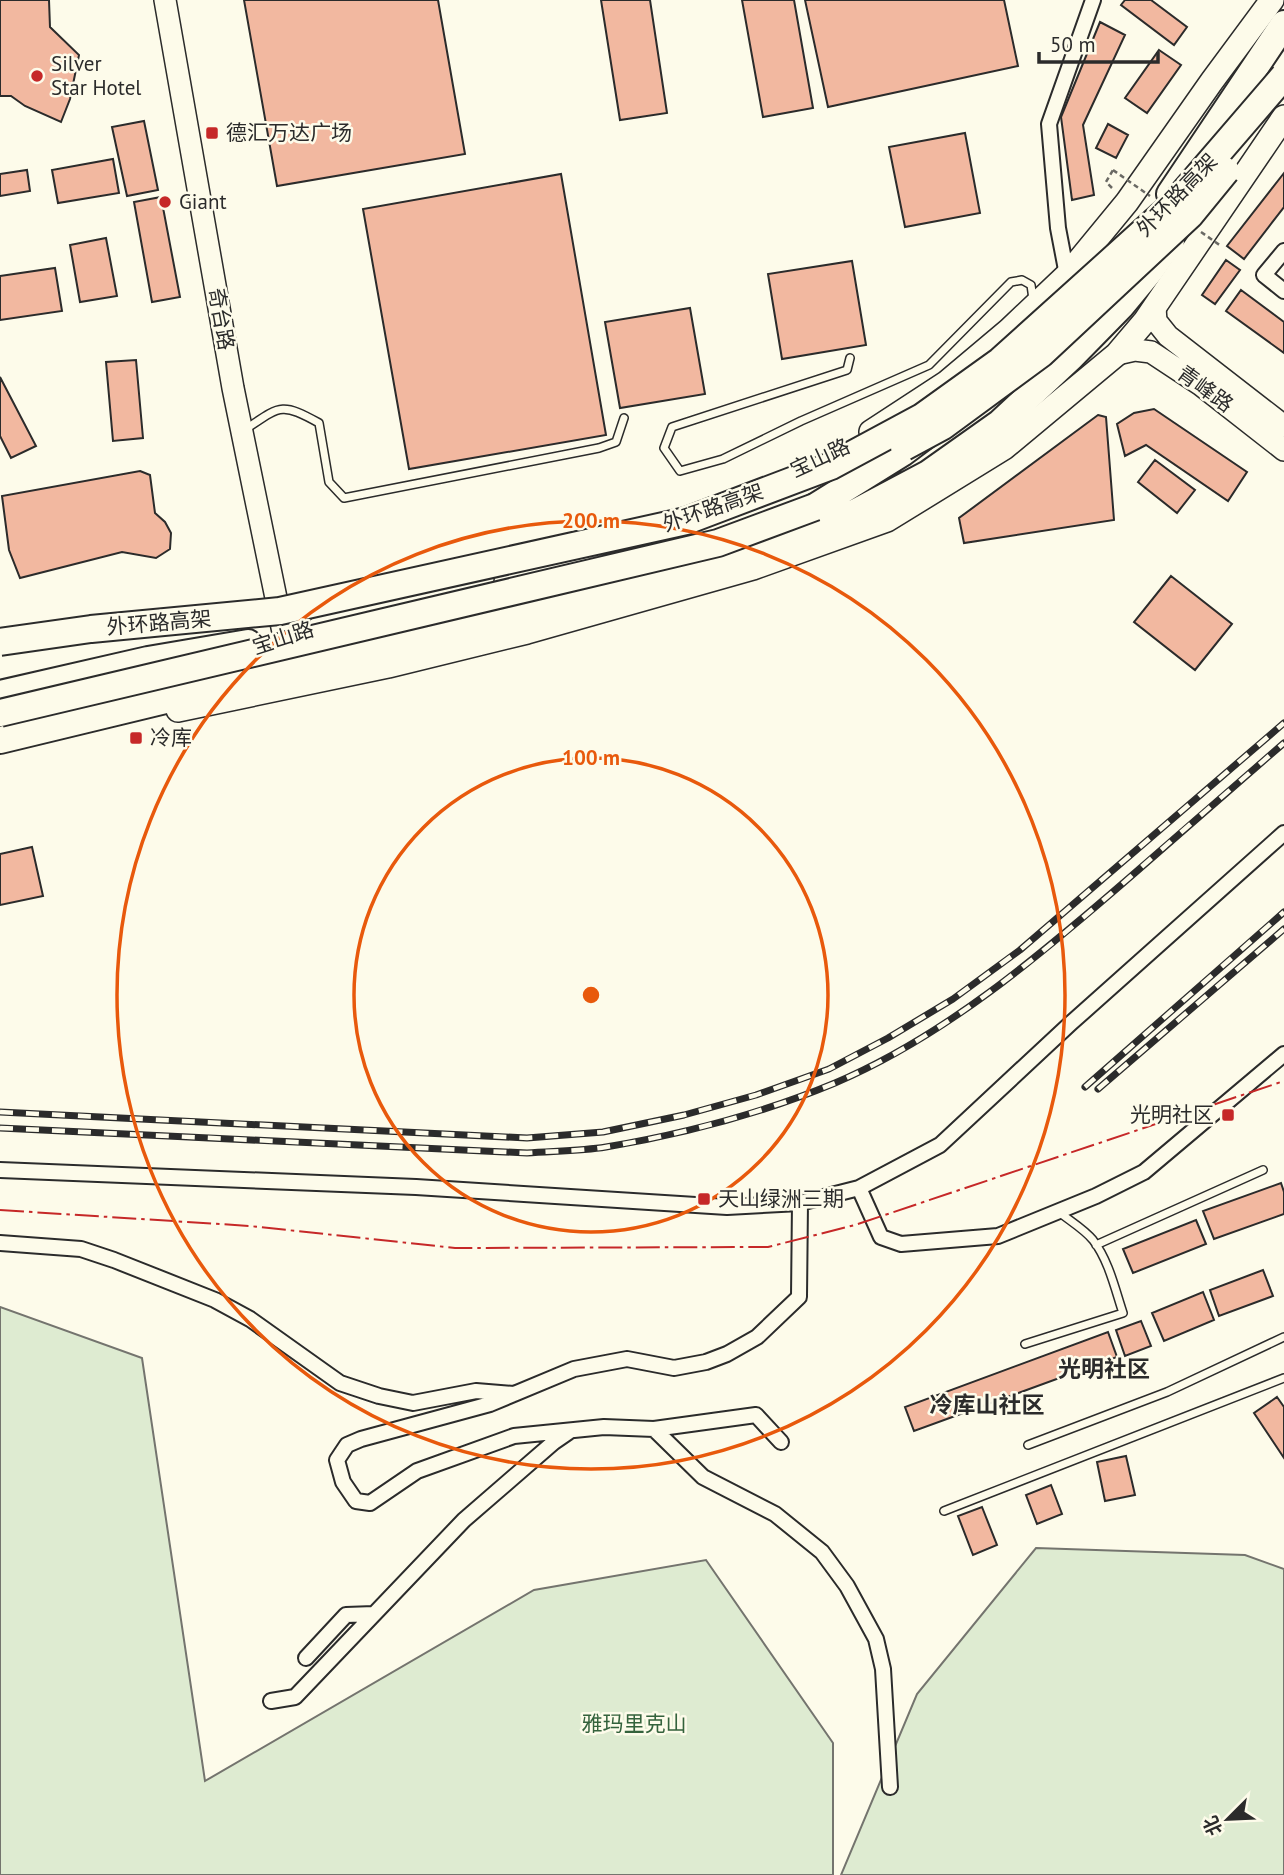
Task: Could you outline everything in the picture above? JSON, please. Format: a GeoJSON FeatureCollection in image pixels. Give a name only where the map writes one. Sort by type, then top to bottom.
{"type":"FeatureCollection","features":[{"type":"Feature","properties":{"kind":"highway"},"geometry":{"type":"LineString","coordinates":[[0,713],[718,543],[815,507],[902,453],[1044,344],[1102,290],[1127,259],[1284,24]]}},
{"type":"Feature","properties":{"kind":"highway"},"geometry":{"type":"LineString","coordinates":[[0,740],[724,565],[847,517],[928,474],[1000,423],[1071,357],[1150,271],[1284,71]]}},
{"type":"Feature","properties":{"kind":"highway","name":"外环路高架"},"geometry":{"type":"LineString","coordinates":[[0,642],[91,629],[280,611],[686,521],[831,466],[922,416],[1000,360],[1174,205],[1284,76]]}},
{"type":"Feature","properties":{"kind":"highway","name":"外环路高架"},"geometry":{"type":"LineString","coordinates":[[0,652],[109,638],[298,622],[704,529],[837,481],[943,426],[1041,354],[1190,215],[1284,102]]}},
{"type":"Feature","properties":{"kind":"highway"},"geometry":{"type":"LineString","coordinates":[[0,694],[148,660],[284,637]]}},
{"type":"Feature","properties":{"kind":"highway"},"geometry":{"type":"LineString","coordinates":[[0,752],[76,731]]}},
{"type":"Feature","properties":{"kind":"main road","name":"宝山路"},"geometry":{"type":"LineString","coordinates":[[0,723],[88,700],[693,511],[824,458],[878,428],[946,383],[1067,275],[1127,202],[1272,0]]}},
{"type":"Feature","properties":{"kind":"main road"},"geometry":{"type":"LineString","coordinates":[[76,731],[388,666],[502,638],[753,568],[887,520],[1004,448],[1118,354],[1155,308],[1284,117]]}},
{"type":"Feature","properties":{"kind":"street","name":"奇台路"},"geometry":{"type":"LineString","coordinates":[[164,0],[242,431],[284,637]]}},
{"type":"Feature","properties":{"kind":"street"},"geometry":{"type":"LineString","coordinates":[[1067,275],[1058,228],[1049,124],[1093,0]]}},
{"type":"Feature","properties":{"kind":"street"},"geometry":{"type":"LineString","coordinates":[[1284,251],[1264,275],[1284,291]]}},
{"type":"Feature","properties":{"kind":"street","name":"青峰路"},"geometry":{"type":"LineString","coordinates":[[1155,308],[1156,321],[1168,336],[1284,426]]}},
{"type":"Feature","properties":{"kind":"street","name":"青峰路"},"geometry":{"type":"LineString","coordinates":[[1118,354],[1135,350],[1152,352],[1201,385],[1284,450]]}},
{"type":"Feature","properties":{"kind":"street"},"geometry":{"type":"LineString","coordinates":[[0,1170],[416,1187],[727,1207],[800,1203],[859,1188],[940,1145],[1071,1023],[1284,833]]}},
{"type":"Feature","properties":{"kind":"street"},"geometry":{"type":"LineString","coordinates":[[859,1188],[881,1237],[901,1244],[998,1236],[1096,1196],[1144,1172],[1284,1054]]}},
{"type":"Feature","properties":{"kind":"street"},"geometry":{"type":"LineString","coordinates":[[781,1442],[756,1415],[654,1429],[604,1427],[514,1436],[418,1471],[370,1503],[356,1501],[343,1482],[337,1460],[346,1445],[360,1439],[490,1405],[573,1369],[627,1359],[674,1368],[706,1362],[727,1354],[757,1337],[799,1297],[800,1203]]}},
{"type":"Feature","properties":{"kind":"street"},"geometry":{"type":"LineString","coordinates":[[0,1243],[81,1249],[215,1300],[250,1319],[340,1383],[379,1396],[413,1403],[476,1391],[519,1394]]}},
{"type":"Feature","properties":{"kind":"street"},"geometry":{"type":"LineString","coordinates":[[654,1429],[703,1477],[775,1514],[822,1552],[847,1586],[876,1639],[883,1669],[890,1787]]}},
{"type":"Feature","properties":{"kind":"street"},"geometry":{"type":"LineString","coordinates":[[271,1701],[295,1697],[464,1520],[554,1442],[572,1430]]}},
{"type":"Feature","properties":{"kind":"street"},"geometry":{"type":"LineString","coordinates":[[306,1658],[346,1615],[374,1614]]}},
{"type":"Feature","properties":{"kind":"lane"},"geometry":{"type":"LineString","coordinates":[[850,358],[848,370],[672,427],[664,448],[680,471],[723,459],[801,421],[929,365],[1011,282],[1022,279],[1031,285],[1034,296],[1030,310]]}},
{"type":"Feature","properties":{"kind":"lane"},"geometry":{"type":"LineString","coordinates":[[242,431],[275,410],[295,410],[319,424],[329,482],[344,498],[599,448],[616,442],[624,418]]}},
{"type":"Feature","properties":{"kind":"lane"},"geometry":{"type":"LineString","coordinates":[[1096,1245],[1263,1170]]}},
{"type":"Feature","properties":{"kind":"lane"},"geometry":{"type":"LineString","coordinates":[[1025,1344],[1123,1313],[1105,1259],[1092,1239],[1059,1212]]}},
{"type":"Feature","properties":{"kind":"lane"},"geometry":{"type":"LineString","coordinates":[[1028,1445],[1167,1392],[1284,1337]]}},
{"type":"Feature","properties":{"kind":"lane"},"geometry":{"type":"LineString","coordinates":[[944,1511],[1284,1378]]}},
{"type":"Feature","properties":{"kind":"path"},"geometry":{"type":"LineString","coordinates":[[1106,182],[1113,170]]}},
{"type":"Feature","properties":{"kind":"green space","name":"雅玛里克山"},"geometry":{"type":"Polygon","coordinates":[[[0,1307],[142,1358],[205,1781],[534,1590],[706,1560],[833,1743],[833,1875],[0,1875],[0,1307]]]}},
{"type":"Feature","properties":{"kind":"green space"},"geometry":{"type":"Polygon","coordinates":[[[1036,1548],[1245,1555],[1284,1569],[1284,1875],[841,1875],[917,1694],[1036,1548]]]}},
{"type":"Feature","properties":{"kind":"building","name":"Silver Star Hotel"},"geometry":{"type":"Polygon","coordinates":[[[0,0],[49,0],[50,27],[79,55],[70,99],[61,122],[25,106],[11,96],[0,96],[0,0]]]}},
{"type":"Feature","properties":{"kind":"building"},"geometry":{"type":"Polygon","coordinates":[[[244,0],[438,0],[465,154],[277,186],[244,0]]]}},
{"type":"Feature","properties":{"kind":"building"},"geometry":{"type":"Polygon","coordinates":[[[601,0],[650,0],[667,113],[620,120],[601,0]]]}},
{"type":"Feature","properties":{"kind":"building"},"geometry":{"type":"Polygon","coordinates":[[[742,0],[794,0],[813,108],[763,117],[742,0]]]}},
{"type":"Feature","properties":{"kind":"building"},"geometry":{"type":"Polygon","coordinates":[[[805,0],[1004,0],[1018,66],[828,107],[805,0]]]}},
{"type":"Feature","properties":{"kind":"building"},"geometry":{"type":"Polygon","coordinates":[[[1125,0],[1151,0],[1187,27],[1174,45],[1121,5],[1125,0]]]}},
{"type":"Feature","properties":{"kind":"building"},"geometry":{"type":"Polygon","coordinates":[[[1100,22],[1125,35],[1083,125],[1094,195],[1072,200],[1061,117],[1100,22]]]}},
{"type":"Feature","properties":{"kind":"building"},"geometry":{"type":"Polygon","coordinates":[[[1159,50],[1181,65],[1147,113],[1125,98],[1159,50]]]}},
{"type":"Feature","properties":{"kind":"building"},"geometry":{"type":"Polygon","coordinates":[[[144,121],[158,190],[127,196],[112,127],[144,121]]]}},
{"type":"Feature","properties":{"kind":"building"},"geometry":{"type":"Polygon","coordinates":[[[1108,124],[1128,135],[1116,158],[1096,148],[1108,124]]]}},
{"type":"Feature","properties":{"kind":"building"},"geometry":{"type":"Polygon","coordinates":[[[965,133],[980,213],[905,227],[889,147],[965,133]]]}},
{"type":"Feature","properties":{"kind":"building"},"geometry":{"type":"Polygon","coordinates":[[[113,159],[119,193],[58,203],[52,170],[113,159]]]}},
{"type":"Feature","properties":{"kind":"building"},"geometry":{"type":"Polygon","coordinates":[[[27,170],[30,191],[0,196],[0,174],[27,170]]]}},
{"type":"Feature","properties":{"kind":"building"},"geometry":{"type":"Polygon","coordinates":[[[1284,173],[1284,207],[1244,259],[1227,246],[1284,173]]]}},
{"type":"Feature","properties":{"kind":"building"},"geometry":{"type":"Polygon","coordinates":[[[561,174],[606,435],[409,469],[363,209],[561,174]]]}},
{"type":"Feature","properties":{"kind":"building"},"geometry":{"type":"Polygon","coordinates":[[[161,197],[180,297],[152,302],[134,202],[161,197]]]}},
{"type":"Feature","properties":{"kind":"building"},"geometry":{"type":"Polygon","coordinates":[[[106,238],[117,296],[80,302],[70,245],[106,238]]]}},
{"type":"Feature","properties":{"kind":"building"},"geometry":{"type":"Polygon","coordinates":[[[1226,260],[1240,270],[1215,304],[1202,295],[1226,260]]]}},
{"type":"Feature","properties":{"kind":"building"},"geometry":{"type":"Polygon","coordinates":[[[852,261],[866,345],[782,359],[768,274],[852,261]]]}},
{"type":"Feature","properties":{"kind":"building"},"geometry":{"type":"Polygon","coordinates":[[[55,268],[62,311],[0,320],[0,276],[55,268]]]}},
{"type":"Feature","properties":{"kind":"building"},"geometry":{"type":"Polygon","coordinates":[[[1241,290],[1284,322],[1284,353],[1226,311],[1241,290]]]}},
{"type":"Feature","properties":{"kind":"building"},"geometry":{"type":"Polygon","coordinates":[[[690,308],[705,394],[620,408],[605,322],[690,308]]]}},
{"type":"Feature","properties":{"kind":"building"},"geometry":{"type":"Polygon","coordinates":[[[136,360],[143,438],[113,441],[106,362],[136,360]]]}},
{"type":"Feature","properties":{"kind":"building"},"geometry":{"type":"Polygon","coordinates":[[[0,377],[36,446],[11,458],[0,436],[0,377]]]}},
{"type":"Feature","properties":{"kind":"building"},"geometry":{"type":"Polygon","coordinates":[[[1154,409],[1247,472],[1228,501],[1146,445],[1125,456],[1117,424],[1134,413],[1154,409]]]}},
{"type":"Feature","properties":{"kind":"building"},"geometry":{"type":"Polygon","coordinates":[[[1098,415],[1106,417],[1114,520],[964,543],[959,518],[1098,415]]]}},
{"type":"Feature","properties":{"kind":"building"},"geometry":{"type":"Polygon","coordinates":[[[1155,460],[1195,490],[1177,513],[1138,482],[1155,460]]]}},
{"type":"Feature","properties":{"kind":"building"},"geometry":{"type":"Polygon","coordinates":[[[140,471],[150,475],[155,513],[165,522],[171,533],[170,549],[156,558],[122,552],[20,578],[9,550],[2,496],[140,471]]]}},
{"type":"Feature","properties":{"kind":"building"},"geometry":{"type":"Polygon","coordinates":[[[1171,576],[1232,624],[1195,670],[1134,622],[1171,576]]]}},
{"type":"Feature","properties":{"kind":"building"},"geometry":{"type":"Polygon","coordinates":[[[32,847],[43,896],[0,905],[0,854],[32,847]]]}},
{"type":"Feature","properties":{"kind":"building"},"geometry":{"type":"Polygon","coordinates":[[[1281,1183],[1284,1192],[1284,1214],[1214,1239],[1203,1211],[1281,1183]]]}},
{"type":"Feature","properties":{"kind":"building"},"geometry":{"type":"Polygon","coordinates":[[[1196,1220],[1206,1244],[1133,1273],[1123,1249],[1196,1220]]]}},
{"type":"Feature","properties":{"kind":"building"},"geometry":{"type":"Polygon","coordinates":[[[1263,1270],[1273,1296],[1219,1316],[1210,1290],[1263,1270]]]}},
{"type":"Feature","properties":{"kind":"building"},"geometry":{"type":"Polygon","coordinates":[[[1203,1292],[1214,1320],[1164,1341],[1152,1313],[1203,1292]]]}},
{"type":"Feature","properties":{"kind":"building"},"geometry":{"type":"Polygon","coordinates":[[[1141,1321],[1151,1346],[1125,1356],[1116,1330],[1141,1321]]]}},
{"type":"Feature","properties":{"kind":"building"},"geometry":{"type":"Polygon","coordinates":[[[1108,1332],[1117,1357],[914,1431],[905,1407],[1108,1332]]]}},
{"type":"Feature","properties":{"kind":"building"},"geometry":{"type":"Polygon","coordinates":[[[1277,1397],[1284,1407],[1284,1458],[1254,1413],[1277,1397]]]}},
{"type":"Feature","properties":{"kind":"building"},"geometry":{"type":"Polygon","coordinates":[[[1126,1456],[1135,1495],[1105,1501],[1097,1462],[1126,1456]]]}},
{"type":"Feature","properties":{"kind":"building"},"geometry":{"type":"Polygon","coordinates":[[[1051,1485],[1062,1514],[1037,1524],[1026,1495],[1051,1485]]]}},
{"type":"Feature","properties":{"kind":"building"},"geometry":{"type":"Polygon","coordinates":[[[982,1507],[997,1545],[973,1555],[958,1516],[982,1507]]]}},
{"type":"Feature","properties":{"kind":"railway"},"geometry":{"type":"LineString","coordinates":[[0,1112],[527,1138],[603,1132],[684,1115],[756,1095],[829,1069],[953,999],[1020,950],[1284,723]]}},
{"type":"Feature","properties":{"kind":"railway"},"geometry":{"type":"LineString","coordinates":[[0,1128],[527,1153],[606,1147],[664,1136],[751,1113],[808,1094],[876,1064],[953,1018],[1061,936],[1284,743]]}},
{"type":"Feature","properties":{"kind":"railway"},"geometry":{"type":"LineString","coordinates":[[1085,1087],[1284,912]]}},
{"type":"Feature","properties":{"kind":"railway"},"geometry":{"type":"LineString","coordinates":[[1098,1089],[1284,929]]}},
{"type":"Feature","properties":{"kind":"power"},"geometry":{"type":"LineString","coordinates":[[0,1210],[250,1226],[455,1248],[768,1247],[855,1225],[1284,1081]]}},
{"type":"Feature","properties":{"kind":"place","name":"Silver Star Hotel"},"geometry":{"type":"Point","coordinates":[37,76]}},
{"type":"Feature","properties":{"kind":"place","name":"德汇万达广场"},"geometry":{"type":"Point","coordinates":[212,133]}},
{"type":"Feature","properties":{"kind":"place","name":"Giant"},"geometry":{"type":"Point","coordinates":[165,202]}},
{"type":"Feature","properties":{"kind":"place","name":"冷库"},"geometry":{"type":"Point","coordinates":[136,738]}},
{"type":"Feature","properties":{"kind":"place","name":"光明社区"},"geometry":{"type":"Point","coordinates":[1228,1115]}},
{"type":"Feature","properties":{"kind":"place","name":"天山绿洲三期"},"geometry":{"type":"Point","coordinates":[704,1199]}},
{"type":"Feature","properties":{"kind":"district","name":"光明社区"},"geometry":{"type":"Point","coordinates":[1104,1369]}},
{"type":"Feature","properties":{"kind":"district","name":"冷库山社区"},"geometry":{"type":"Point","coordinates":[987,1405]}}]}
